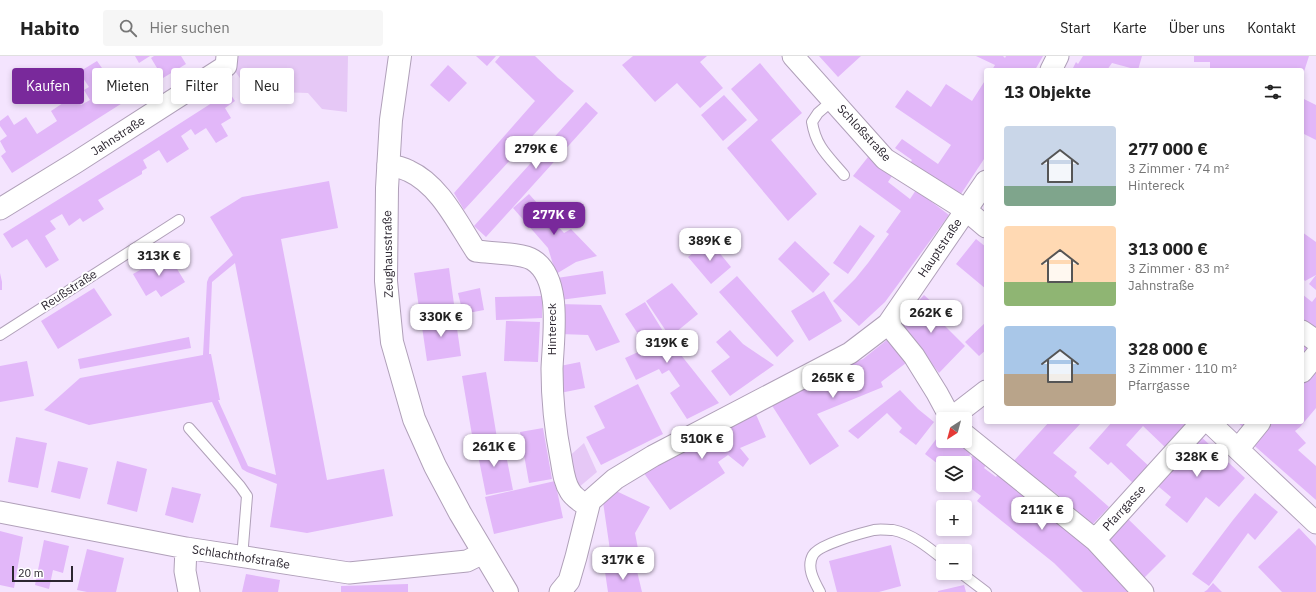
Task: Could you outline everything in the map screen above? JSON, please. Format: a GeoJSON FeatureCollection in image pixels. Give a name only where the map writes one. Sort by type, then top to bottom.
{"type":"FeatureCollection","features":[{"type":"Feature","properties":{"kind":"street","name":"Jahnstraße"},"geometry":{"type":"LineString","coordinates":[[0,209],[75,163],[226,66],[227,56]]}},
{"type":"Feature","properties":{"kind":"street","name":"Zeughausstraße"},"geometry":{"type":"LineString","coordinates":[[400,56],[390,120],[388,164],[386,281],[392,342],[414,418],[435,466],[483,553],[507,592]]}},
{"type":"Feature","properties":{"kind":"street","name":"Schloßstraße"},"geometry":{"type":"LineString","coordinates":[[793,56],[885,159],[966,210],[984,225]]}},
{"type":"Feature","properties":{"kind":"street"},"geometry":{"type":"LineString","coordinates":[[1052,68],[1058,56]]}},
{"type":"Feature","properties":{"kind":"street","name":"Hintereck"},"geometry":{"type":"LineString","coordinates":[[388,164],[410,171],[432,186],[440,195],[476,251],[528,257],[539,265],[544,272],[551,290],[554,307],[552,370],[555,431],[566,484],[570,492],[588,507]]}},
{"type":"Feature","properties":{"kind":"street","name":"Hauptstraße"},"geometry":{"type":"LineString","coordinates":[[560,592],[569,581],[590,501],[615,479],[652,456],[850,353],[888,324],[984,184]]}},
{"type":"Feature","properties":{"kind":"street"},"geometry":{"type":"LineString","coordinates":[[888,324],[914,356],[948,412]]}},
{"type":"Feature","properties":{"kind":"street"},"geometry":{"type":"LineString","coordinates":[[1304,332],[1316,341]]}},
{"type":"Feature","properties":{"kind":"street"},"geometry":{"type":"LineString","coordinates":[[1304,370],[1316,355]]}},
{"type":"Feature","properties":{"kind":"street"},"geometry":{"type":"LineString","coordinates":[[959,412],[984,393]]}},
{"type":"Feature","properties":{"kind":"street","name":"Pfarrgasse"},"geometry":{"type":"LineString","coordinates":[[1095,540],[1200,424]]}},
{"type":"Feature","properties":{"kind":"street"},"geometry":{"type":"LineString","coordinates":[[1211,424],[1316,523]]}},
{"type":"Feature","properties":{"kind":"street"},"geometry":{"type":"LineString","coordinates":[[1238,449],[1258,424]]}},
{"type":"Feature","properties":{"kind":"street"},"geometry":{"type":"LineString","coordinates":[[972,441],[1095,540],[1143,592]]}},
{"type":"Feature","properties":{"kind":"street","name":"Schlachthofstraße"},"geometry":{"type":"LineString","coordinates":[[0,512],[242,558],[349,573],[467,561],[483,553]]}},
{"type":"Feature","properties":{"kind":"street"},"geometry":{"type":"LineString","coordinates":[[186,548],[185,571],[189,592]]}},
{"type":"Feature","properties":{"kind":"lane"},"geometry":{"type":"LineString","coordinates":[[833,100],[818,113],[812,122],[819,145],[844,175]]}},
{"type":"Feature","properties":{"kind":"lane","name":"Reußstraße"},"geometry":{"type":"LineString","coordinates":[[0,334],[179,220]]}},
{"type":"Feature","properties":{"kind":"lane"},"geometry":{"type":"LineString","coordinates":[[189,428],[247,496],[242,558]]}},
{"type":"Feature","properties":{"kind":"lane"},"geometry":{"type":"LineString","coordinates":[[820,592],[811,575],[810,563],[813,554],[830,543],[876,530],[893,530],[910,536],[936,554]]}},
{"type":"Feature","properties":{"kind":"lane"},"geometry":{"type":"LineString","coordinates":[[971,580],[986,592]]}},
{"type":"Feature","properties":{"kind":"shaded area"},"geometry":{"type":"Polygon","coordinates":[[[237,56],[348,56],[347,112],[322,109],[308,93],[294,93],[294,68],[240,68],[240,78],[235,71],[237,56]]]}},
{"type":"Feature","properties":{"kind":"shaded area"},"geometry":{"type":"Polygon","coordinates":[[[584,443],[597,472],[578,488],[565,460],[584,443]]]}},
{"type":"Feature","properties":{"kind":"building"},"geometry":{"type":"Polygon","coordinates":[[[135,56],[150,56],[139,63],[135,56]]]}},
{"type":"Feature","properties":{"kind":"building"},"geometry":{"type":"Polygon","coordinates":[[[154,56],[181,56],[186,64],[179,68],[171,68],[171,73],[163,78],[163,68],[157,68],[151,58],[154,56]]]}},
{"type":"Feature","properties":{"kind":"building"},"geometry":{"type":"Polygon","coordinates":[[[476,56],[496,56],[487,66],[476,56]]]}},
{"type":"Feature","properties":{"kind":"building"},"geometry":{"type":"Polygon","coordinates":[[[500,56],[535,56],[574,91],[464,210],[454,193],[535,101],[495,62],[500,56]]]}},
{"type":"Feature","properties":{"kind":"building"},"geometry":{"type":"Polygon","coordinates":[[[633,56],[707,56],[700,62],[723,88],[700,108],[677,83],[655,102],[622,65],[633,56]]]}},
{"type":"Feature","properties":{"kind":"building"},"geometry":{"type":"Polygon","coordinates":[[[819,56],[861,56],[838,77],[819,56]]]}},
{"type":"Feature","properties":{"kind":"building"},"geometry":{"type":"Polygon","coordinates":[[[976,56],[1003,56],[1005,58],[1006,56],[1043,56],[1036,68],[993,68],[995,65],[976,56]]]}},
{"type":"Feature","properties":{"kind":"building"},"geometry":{"type":"Polygon","coordinates":[[[1083,56],[1142,56],[1139,68],[1131,68],[1112,63],[1108,68],[1073,68],[1076,62],[1078,64],[1083,56]]]}},
{"type":"Feature","properties":{"kind":"building"},"geometry":{"type":"Polygon","coordinates":[[[1194,56],[1309,56],[1304,72],[1304,68],[1210,68],[1210,62],[1194,62],[1194,56]]]}},
{"type":"Feature","properties":{"kind":"building"},"geometry":{"type":"Polygon","coordinates":[[[97,61],[102,68],[92,68],[92,104],[121,104],[12,173],[1,156],[6,152],[0,141],[7,136],[0,126],[0,121],[8,115],[14,125],[26,117],[37,134],[57,121],[51,111],[62,104],[81,105],[90,100],[84,90],[89,87],[84,80],[84,69],[97,61]]]}},
{"type":"Feature","properties":{"kind":"building"},"geometry":{"type":"Polygon","coordinates":[[[760,63],[802,113],[771,140],[817,194],[788,221],[727,148],[758,120],[731,89],[760,63]]]}},
{"type":"Feature","properties":{"kind":"building"},"geometry":{"type":"Polygon","coordinates":[[[448,65],[467,83],[449,102],[430,85],[448,65]]]}},
{"type":"Feature","properties":{"kind":"building"},"geometry":{"type":"Polygon","coordinates":[[[984,82],[984,159],[957,200],[907,168],[912,160],[895,148],[902,139],[938,164],[951,145],[895,107],[907,90],[931,107],[946,84],[972,101],[984,82]]]}},
{"type":"Feature","properties":{"kind":"building"},"geometry":{"type":"Polygon","coordinates":[[[724,95],[747,120],[723,141],[701,115],[724,95]]]}},
{"type":"Feature","properties":{"kind":"building"},"geometry":{"type":"Polygon","coordinates":[[[1304,99],[1316,105],[1316,140],[1304,134],[1304,99]]]}},
{"type":"Feature","properties":{"kind":"building"},"geometry":{"type":"Polygon","coordinates":[[[586,102],[598,113],[486,237],[474,226],[586,102]]]}},
{"type":"Feature","properties":{"kind":"building"},"geometry":{"type":"Polygon","coordinates":[[[210,104],[231,104],[225,108],[231,118],[221,124],[228,136],[216,143],[206,128],[195,135],[191,129],[181,136],[189,149],[167,163],[159,150],[143,160],[147,168],[142,171],[142,174],[98,200],[104,209],[83,222],[80,218],[69,226],[62,214],[50,221],[56,229],[45,236],[59,260],[46,268],[27,239],[12,248],[3,234],[210,104]]]}},
{"type":"Feature","properties":{"kind":"building"},"geometry":{"type":"Polygon","coordinates":[[[868,157],[892,176],[888,182],[910,199],[916,190],[949,215],[885,302],[859,326],[833,301],[855,279],[868,263],[889,234],[886,232],[901,211],[853,176],[868,157]]]}},
{"type":"Feature","properties":{"kind":"building"},"geometry":{"type":"Polygon","coordinates":[[[329,181],[338,228],[281,239],[327,480],[384,469],[393,516],[307,533],[270,527],[277,484],[242,469],[212,402],[89,425],[44,410],[80,378],[203,355],[207,282],[209,277],[233,255],[210,217],[242,197],[329,181]],[[235,263],[212,282],[209,354],[211,354],[220,400],[218,400],[248,466],[276,475],[235,263]]]}},
{"type":"Feature","properties":{"kind":"building"},"geometry":{"type":"Polygon","coordinates":[[[529,194],[564,233],[571,229],[597,256],[576,262],[556,274],[548,248],[513,208],[529,194]]]}},
{"type":"Feature","properties":{"kind":"building"},"geometry":{"type":"Polygon","coordinates":[[[860,225],[875,236],[848,274],[833,263],[860,225]]]}},
{"type":"Feature","properties":{"kind":"building"},"geometry":{"type":"Polygon","coordinates":[[[1304,233],[1316,242],[1316,275],[1305,281],[1304,233]]]}},
{"type":"Feature","properties":{"kind":"building"},"geometry":{"type":"Polygon","coordinates":[[[976,239],[984,245],[984,287],[956,264],[976,239]]]}},
{"type":"Feature","properties":{"kind":"building"},"geometry":{"type":"Polygon","coordinates":[[[709,240],[731,267],[711,284],[688,257],[709,240]]]}},
{"type":"Feature","properties":{"kind":"building"},"geometry":{"type":"Polygon","coordinates":[[[795,241],[830,274],[813,293],[778,259],[795,241]]]}},
{"type":"Feature","properties":{"kind":"building"},"geometry":{"type":"Polygon","coordinates":[[[168,254],[185,282],[161,297],[156,290],[146,296],[133,274],[168,254]]]}},
{"type":"Feature","properties":{"kind":"building"},"geometry":{"type":"Polygon","coordinates":[[[449,268],[454,304],[419,308],[414,273],[449,268]]]}},
{"type":"Feature","properties":{"kind":"building"},"geometry":{"type":"Polygon","coordinates":[[[603,271],[606,294],[560,300],[557,278],[603,271]]]}},
{"type":"Feature","properties":{"kind":"building"},"geometry":{"type":"Polygon","coordinates":[[[0,273],[2,282],[2,290],[0,290],[0,273]]]}},
{"type":"Feature","properties":{"kind":"building"},"geometry":{"type":"Polygon","coordinates":[[[1316,275],[1316,290],[1309,284],[1316,275]]]}},
{"type":"Feature","properties":{"kind":"building"},"geometry":{"type":"Polygon","coordinates":[[[737,276],[794,341],[777,357],[719,292],[737,276]]]}},
{"type":"Feature","properties":{"kind":"building"},"geometry":{"type":"Polygon","coordinates":[[[672,283],[698,314],[670,337],[646,301],[672,283]]]}},
{"type":"Feature","properties":{"kind":"building"},"geometry":{"type":"Polygon","coordinates":[[[94,288],[112,315],[58,349],[41,321],[94,288]]]}},
{"type":"Feature","properties":{"kind":"building"},"geometry":{"type":"Polygon","coordinates":[[[480,288],[484,310],[463,314],[458,293],[480,288]]]}},
{"type":"Feature","properties":{"kind":"building"},"geometry":{"type":"Polygon","coordinates":[[[824,291],[842,321],[809,341],[791,311],[824,291]]]}},
{"type":"Feature","properties":{"kind":"building"},"geometry":{"type":"Polygon","coordinates":[[[924,295],[943,312],[937,318],[965,346],[939,373],[915,343],[897,324],[924,295]]]}},
{"type":"Feature","properties":{"kind":"building"},"geometry":{"type":"Polygon","coordinates":[[[542,296],[542,318],[496,320],[495,297],[542,296]]]}},
{"type":"Feature","properties":{"kind":"building"},"geometry":{"type":"Polygon","coordinates":[[[1304,296],[1312,302],[1316,297],[1316,330],[1304,321],[1304,296]]]}},
{"type":"Feature","properties":{"kind":"building"},"geometry":{"type":"Polygon","coordinates":[[[645,302],[666,336],[719,403],[687,419],[670,393],[680,386],[669,370],[662,374],[659,369],[636,380],[625,358],[647,348],[625,314],[645,302]]]}},
{"type":"Feature","properties":{"kind":"building"},"geometry":{"type":"Polygon","coordinates":[[[558,304],[601,305],[620,342],[596,351],[588,335],[560,334],[558,304]]]}},
{"type":"Feature","properties":{"kind":"building"},"geometry":{"type":"Polygon","coordinates":[[[455,315],[461,356],[427,361],[421,320],[455,315]]]}},
{"type":"Feature","properties":{"kind":"building"},"geometry":{"type":"Polygon","coordinates":[[[506,321],[540,322],[538,362],[504,361],[506,321]]]}},
{"type":"Feature","properties":{"kind":"building"},"geometry":{"type":"Polygon","coordinates":[[[984,324],[984,352],[979,356],[965,342],[984,324]]]}},
{"type":"Feature","properties":{"kind":"building"},"geometry":{"type":"Polygon","coordinates":[[[730,330],[743,344],[774,365],[730,396],[711,371],[730,357],[716,342],[730,330]]]}},
{"type":"Feature","properties":{"kind":"building"},"geometry":{"type":"Polygon","coordinates":[[[189,337],[191,348],[80,369],[78,359],[189,337]]]}},
{"type":"Feature","properties":{"kind":"building"},"geometry":{"type":"Polygon","coordinates":[[[888,339],[906,363],[881,382],[883,387],[817,414],[839,446],[810,465],[771,404],[829,373],[863,359],[888,339]]]}},
{"type":"Feature","properties":{"kind":"building"},"geometry":{"type":"Polygon","coordinates":[[[1304,341],[1315,349],[1304,363],[1304,341]]]}},
{"type":"Feature","properties":{"kind":"building"},"geometry":{"type":"Polygon","coordinates":[[[27,361],[34,396],[0,402],[0,366],[27,361]]]}},
{"type":"Feature","properties":{"kind":"building"},"geometry":{"type":"Polygon","coordinates":[[[580,362],[585,388],[560,393],[555,367],[580,362]]]}},
{"type":"Feature","properties":{"kind":"building"},"geometry":{"type":"Polygon","coordinates":[[[1316,364],[1316,408],[1304,422],[1304,380],[1316,364]]]}},
{"type":"Feature","properties":{"kind":"building"},"geometry":{"type":"Polygon","coordinates":[[[486,372],[497,438],[473,441],[462,376],[486,372]]]}},
{"type":"Feature","properties":{"kind":"building"},"geometry":{"type":"Polygon","coordinates":[[[638,384],[663,434],[601,465],[586,437],[605,428],[594,406],[638,384]]]}},
{"type":"Feature","properties":{"kind":"building"},"geometry":{"type":"Polygon","coordinates":[[[900,390],[918,409],[934,422],[916,445],[899,432],[902,428],[887,413],[858,439],[848,431],[900,390]]]}},
{"type":"Feature","properties":{"kind":"building"},"geometry":{"type":"Polygon","coordinates":[[[754,410],[766,437],[740,448],[749,459],[743,467],[728,455],[718,462],[725,473],[670,510],[641,469],[754,410]]]}},
{"type":"Feature","properties":{"kind":"building"},"geometry":{"type":"Polygon","coordinates":[[[1047,424],[1080,424],[1053,453],[1077,472],[1074,476],[1109,507],[1092,525],[1058,495],[1012,463],[1047,424]]]}},
{"type":"Feature","properties":{"kind":"building"},"geometry":{"type":"Polygon","coordinates":[[[1110,424],[1186,424],[1189,427],[1167,449],[1143,426],[1126,445],[1152,469],[1136,486],[1111,462],[1108,465],[1089,448],[1110,424]]]}},
{"type":"Feature","properties":{"kind":"building"},"geometry":{"type":"Polygon","coordinates":[[[1239,424],[1247,424],[1244,428],[1239,424]]]}},
{"type":"Feature","properties":{"kind":"building"},"geometry":{"type":"Polygon","coordinates":[[[1264,424],[1303,424],[1295,431],[1306,443],[1298,450],[1316,466],[1316,500],[1249,441],[1264,424]]]}},
{"type":"Feature","properties":{"kind":"building"},"geometry":{"type":"Polygon","coordinates":[[[543,428],[552,479],[529,483],[520,432],[543,428]]]}},
{"type":"Feature","properties":{"kind":"building"},"geometry":{"type":"Polygon","coordinates":[[[1196,432],[1245,478],[1219,507],[1206,497],[1187,523],[1165,505],[1171,497],[1153,482],[1196,432]]]}},
{"type":"Feature","properties":{"kind":"building"},"geometry":{"type":"Polygon","coordinates":[[[16,437],[47,443],[38,488],[8,482],[16,437]]]}},
{"type":"Feature","properties":{"kind":"building"},"geometry":{"type":"Polygon","coordinates":[[[936,439],[936,448],[965,448],[971,454],[969,456],[936,456],[936,462],[925,454],[936,439]]]}},
{"type":"Feature","properties":{"kind":"building"},"geometry":{"type":"Polygon","coordinates":[[[503,440],[513,490],[486,495],[476,445],[503,440]]]}},
{"type":"Feature","properties":{"kind":"building"},"geometry":{"type":"Polygon","coordinates":[[[973,455],[986,465],[984,468],[996,477],[998,474],[1053,514],[1135,592],[1083,592],[1054,563],[977,501],[981,496],[972,489],[973,455]]]}},
{"type":"Feature","properties":{"kind":"building"},"geometry":{"type":"Polygon","coordinates":[[[58,461],[88,468],[80,499],[51,492],[58,461]]]}},
{"type":"Feature","properties":{"kind":"building"},"geometry":{"type":"Polygon","coordinates":[[[117,461],[147,469],[137,512],[107,504],[117,461]]]}},
{"type":"Feature","properties":{"kind":"building"},"geometry":{"type":"Polygon","coordinates":[[[555,481],[563,518],[494,534],[485,497],[555,481]]]}},
{"type":"Feature","properties":{"kind":"building"},"geometry":{"type":"Polygon","coordinates":[[[172,487],[201,494],[193,523],[165,515],[172,487]]]}},
{"type":"Feature","properties":{"kind":"building"},"geometry":{"type":"Polygon","coordinates":[[[614,490],[650,507],[635,533],[639,554],[611,557],[603,502],[614,490]]]}},
{"type":"Feature","properties":{"kind":"building"},"geometry":{"type":"Polygon","coordinates":[[[1255,493],[1278,512],[1255,540],[1248,533],[1209,586],[1192,574],[1255,493]]]}},
{"type":"Feature","properties":{"kind":"building"},"geometry":{"type":"Polygon","coordinates":[[[1124,515],[1166,556],[1142,580],[1101,539],[1124,515]]]}},
{"type":"Feature","properties":{"kind":"building"},"geometry":{"type":"Polygon","coordinates":[[[1299,528],[1316,546],[1316,592],[1282,592],[1258,567],[1299,528]]]}},
{"type":"Feature","properties":{"kind":"building"},"geometry":{"type":"Polygon","coordinates":[[[0,531],[23,537],[14,588],[0,585],[0,531]]]}},
{"type":"Feature","properties":{"kind":"building"},"geometry":{"type":"Polygon","coordinates":[[[44,540],[69,546],[63,573],[53,570],[49,589],[35,585],[44,540]]]}},
{"type":"Feature","properties":{"kind":"building"},"geometry":{"type":"Polygon","coordinates":[[[891,545],[901,586],[879,592],[837,592],[829,561],[891,545]]]}},
{"type":"Feature","properties":{"kind":"building"},"geometry":{"type":"Polygon","coordinates":[[[87,549],[124,558],[116,592],[87,592],[77,590],[87,549]]]}},
{"type":"Feature","properties":{"kind":"building"},"geometry":{"type":"Polygon","coordinates":[[[636,567],[642,592],[608,592],[605,572],[636,567]]]}},
{"type":"Feature","properties":{"kind":"building"},"geometry":{"type":"Polygon","coordinates":[[[246,574],[280,580],[278,592],[242,592],[246,574]]]}},
{"type":"Feature","properties":{"kind":"building"},"geometry":{"type":"Polygon","coordinates":[[[1213,583],[1222,592],[1204,592],[1207,590],[1213,583]]]}},
{"type":"Feature","properties":{"kind":"building"},"geometry":{"type":"Polygon","coordinates":[[[408,584],[408,592],[341,592],[341,586],[408,584]]]}},
{"type":"Feature","properties":{"kind":"building"},"geometry":{"type":"Polygon","coordinates":[[[964,585],[966,592],[938,592],[938,591],[964,585]]]}}]}
